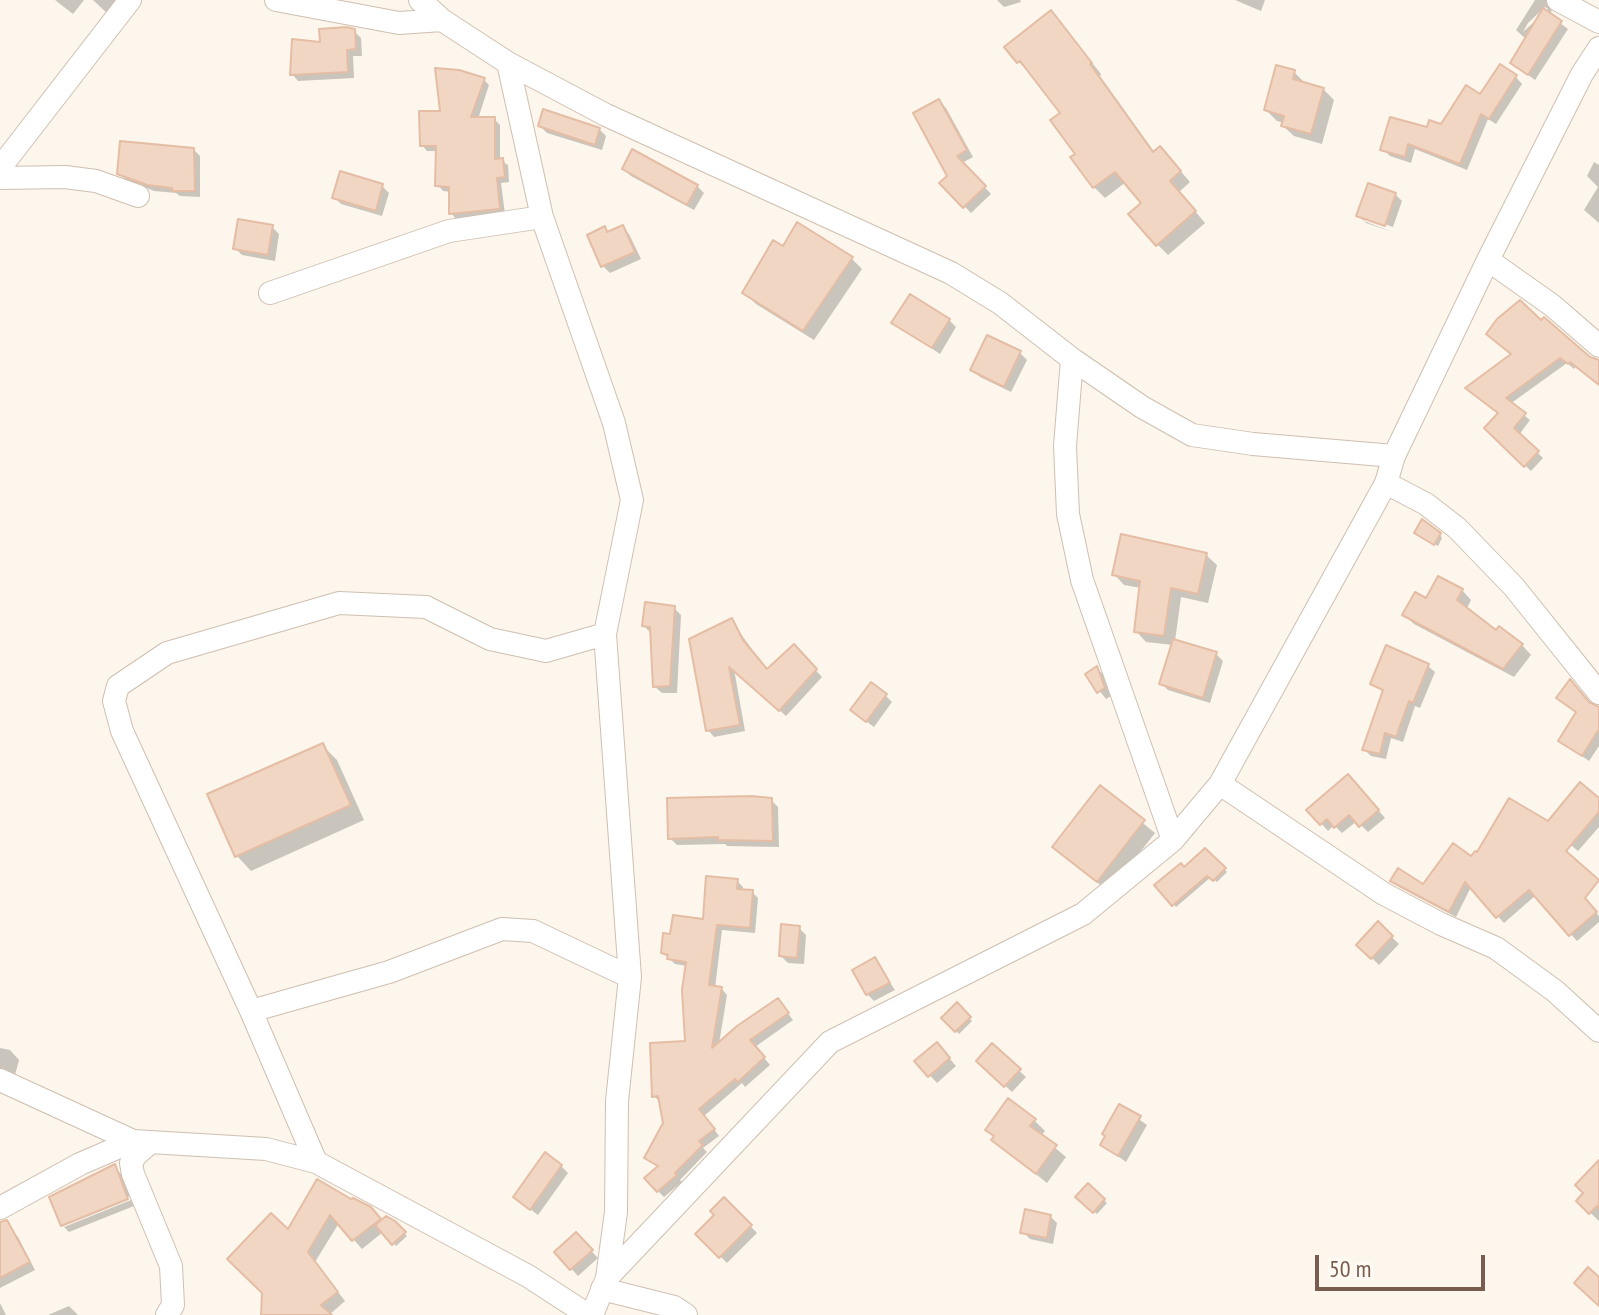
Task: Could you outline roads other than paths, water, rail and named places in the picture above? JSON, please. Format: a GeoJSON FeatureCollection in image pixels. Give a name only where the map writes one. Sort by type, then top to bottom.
{"type":"FeatureCollection","features":[{"type":"Feature","properties":{"kind":"street"},"geometry":{"type":"LineString","coordinates":[[0,168],[130,0]]}},
{"type":"Feature","properties":{"kind":"street"},"geometry":{"type":"LineString","coordinates":[[276,0],[399,23],[442,20]]}},
{"type":"Feature","properties":{"kind":"street"},"geometry":{"type":"LineString","coordinates":[[420,0],[442,20],[508,63],[606,115],[951,273],[1000,303],[1072,359],[1142,407],[1192,435],[1253,444],[1394,456]]}},
{"type":"Feature","properties":{"kind":"street"},"geometry":{"type":"LineString","coordinates":[[1558,0],[1599,22]]}},
{"type":"Feature","properties":{"kind":"street"},"geometry":{"type":"LineString","coordinates":[[604,1284],[830,1042],[1083,914],[1173,840],[1220,784],[1386,483],[1394,456],[1488,260],[1582,74],[1599,48]]}},
{"type":"Feature","properties":{"kind":"street"},"geometry":{"type":"LineString","coordinates":[[0,1080],[142,1142],[266,1149],[316,1162],[528,1276],[590,1315],[604,1284],[616,1212],[617,1101],[630,977],[605,634],[632,500],[614,423],[542,217],[508,63]]}},
{"type":"Feature","properties":{"kind":"street"},"geometry":{"type":"LineString","coordinates":[[0,178],[65,177],[96,181],[138,196]]}},
{"type":"Feature","properties":{"kind":"street"},"geometry":{"type":"LineString","coordinates":[[270,293],[449,231],[542,217]]}},
{"type":"Feature","properties":{"kind":"street"},"geometry":{"type":"LineString","coordinates":[[1488,260],[1553,306],[1599,346]]}},
{"type":"Feature","properties":{"kind":"street"},"geometry":{"type":"LineString","coordinates":[[1072,359],[1065,446],[1068,514],[1082,580],[1173,840]]}},
{"type":"Feature","properties":{"kind":"street"},"geometry":{"type":"LineString","coordinates":[[1386,483],[1426,504],[1457,528],[1514,587],[1599,693]]}},
{"type":"Feature","properties":{"kind":"street"},"geometry":{"type":"LineString","coordinates":[[316,1162],[251,1011],[122,731],[114,701],[118,686],[167,653],[339,603],[426,607],[490,639],[546,651],[605,634]]}},
{"type":"Feature","properties":{"kind":"street"},"geometry":{"type":"LineString","coordinates":[[1220,784],[1384,894],[1496,948],[1555,991],[1599,1031]]}},
{"type":"Feature","properties":{"kind":"street"},"geometry":{"type":"LineString","coordinates":[[251,1011],[389,972],[502,929],[533,931],[630,977]]}},
{"type":"Feature","properties":{"kind":"street"},"geometry":{"type":"LineString","coordinates":[[0,1208],[80,1164],[142,1142]]}},
{"type":"Feature","properties":{"kind":"street"},"geometry":{"type":"LineString","coordinates":[[142,1142],[131,1163],[171,1266],[173,1305],[167,1315]]}},
{"type":"Feature","properties":{"kind":"street"},"geometry":{"type":"LineString","coordinates":[[604,1284],[674,1307],[686,1315]]}}]}
